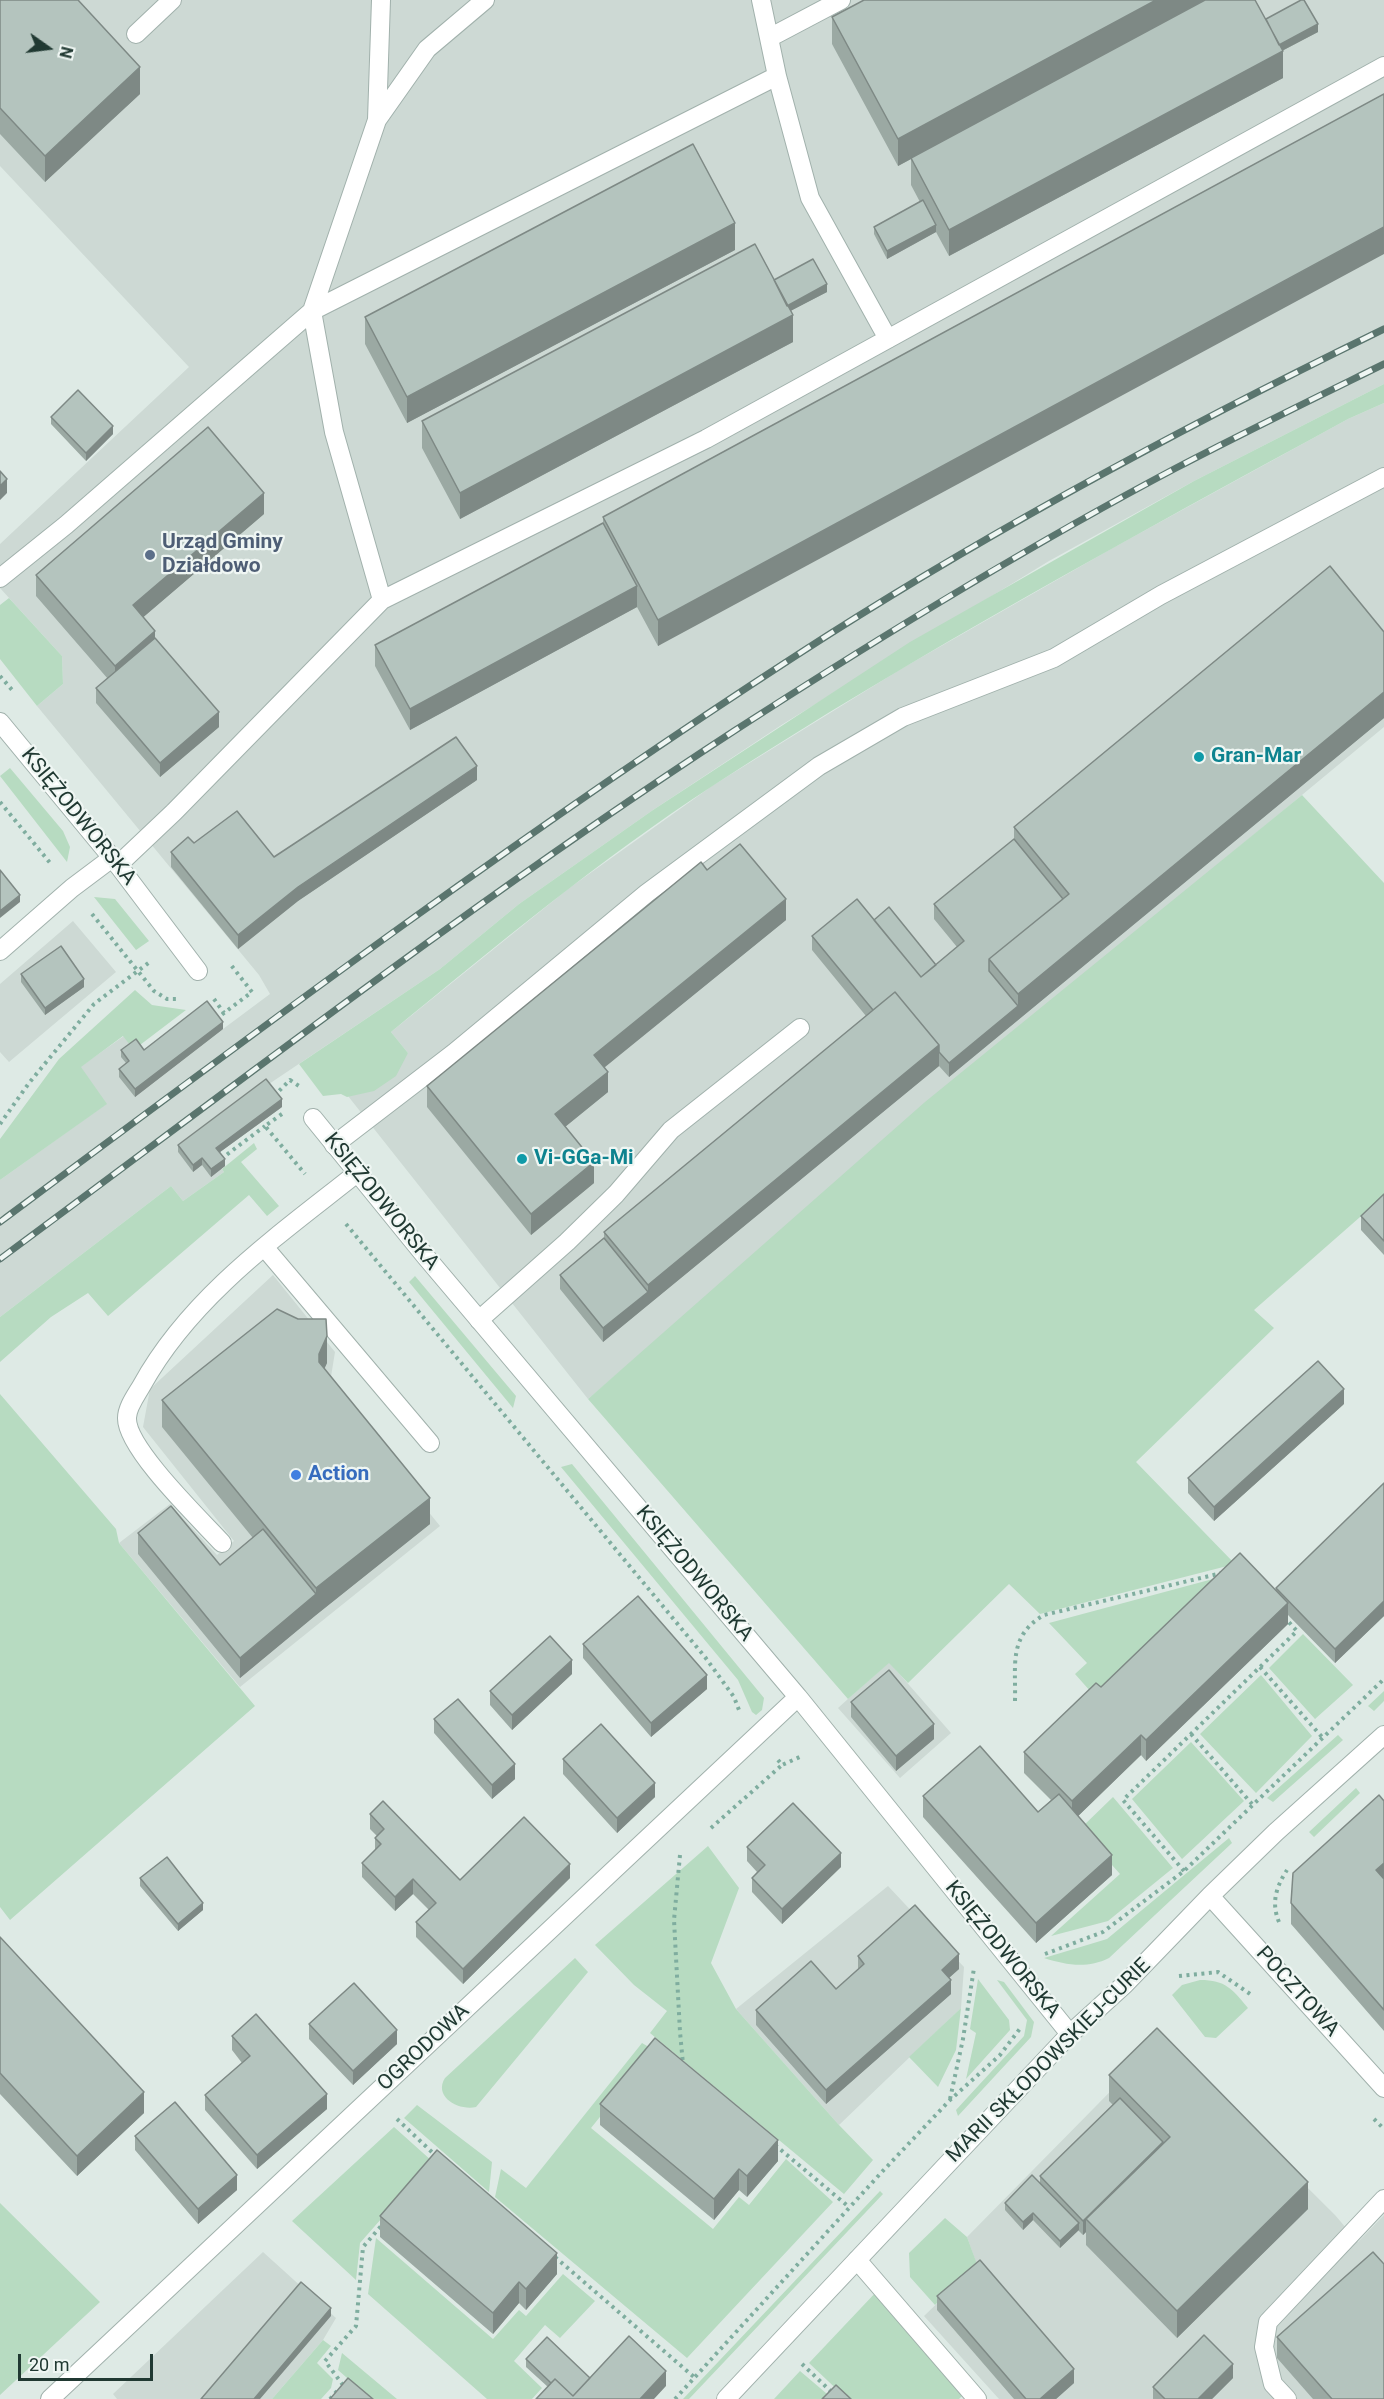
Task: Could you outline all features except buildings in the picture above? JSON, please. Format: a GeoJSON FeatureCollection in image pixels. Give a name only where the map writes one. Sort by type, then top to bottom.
{"type":"FeatureCollection","features":[{"type":"Feature","properties":{"kind":"street"},"geometry":{"type":"LineString","coordinates":[[136,34],[172,0]]}},
{"type":"Feature","properties":{"kind":"street"},"geometry":{"type":"LineString","coordinates":[[377,120],[381,0]]}},
{"type":"Feature","properties":{"kind":"street"},"geometry":{"type":"LineString","coordinates":[[382,600],[334,432],[312,311],[377,120],[427,49],[485,0]]}},
{"type":"Feature","properties":{"kind":"street"},"geometry":{"type":"LineString","coordinates":[[761,0],[777,76],[810,198],[888,339]]}},
{"type":"Feature","properties":{"kind":"street"},"geometry":{"type":"LineString","coordinates":[[769,38],[841,0]]}},
{"type":"Feature","properties":{"kind":"street"},"geometry":{"type":"LineString","coordinates":[[0,951],[72,888],[115,861],[182,804],[382,600],[706,439],[1384,66]]}},
{"type":"Feature","properties":{"kind":"street"},"geometry":{"type":"LineString","coordinates":[[0,578],[66,525],[312,311],[777,76]]}},
{"type":"Feature","properties":{"kind":"street"},"geometry":{"type":"LineString","coordinates":[[334,1144],[454,1053],[647,892],[819,766],[903,717],[1054,658],[1161,595],[1384,477]]}},
{"type":"Feature","properties":{"kind":"street","name":"KSIĘŻODWORSKA"},"geometry":{"type":"LineString","coordinates":[[0,722],[115,861],[198,971]]}},
{"type":"Feature","properties":{"kind":"street"},"geometry":{"type":"LineString","coordinates":[[479,1320],[567,1242],[616,1194],[671,1130],[800,1028]]}},
{"type":"Feature","properties":{"kind":"street","name":"KSIĘŻODWORSKA"},"geometry":{"type":"LineString","coordinates":[[313,1118],[479,1320],[798,1697],[1070,2034]]}},
{"type":"Feature","properties":{"kind":"street"},"geometry":{"type":"LineString","coordinates":[[222,1543],[147,1461],[130,1433],[126,1417],[158,1356],[205,1300],[357,1173]]}},
{"type":"Feature","properties":{"kind":"street"},"geometry":{"type":"LineString","coordinates":[[265,1248],[430,1443]]}},
{"type":"Feature","properties":{"kind":"street","name":"OGRODOWA"},"geometry":{"type":"LineString","coordinates":[[50,2399],[798,1697]]}},
{"type":"Feature","properties":{"kind":"street","name":"MARII SKŁODOWSKIEJ-CURIE"},"geometry":{"type":"LineString","coordinates":[[726,2399],[1070,2034],[1125,1984],[1276,1832],[1384,1735]]}},
{"type":"Feature","properties":{"kind":"street","name":"POCZTOWA"},"geometry":{"type":"LineString","coordinates":[[1210,1896],[1384,2088]]}},
{"type":"Feature","properties":{"kind":"street"},"geometry":{"type":"LineString","coordinates":[[1287,2399],[1273,2384],[1264,2347],[1268,2322],[1384,2199]]}},
{"type":"Feature","properties":{"kind":"street"},"geometry":{"type":"LineString","coordinates":[[858,2260],[977,2399]]}},
{"type":"Feature","properties":{"kind":"path"},"geometry":{"type":"LineString","coordinates":[[0,802],[154,991],[167,999],[190,998]]}},
{"type":"Feature","properties":{"kind":"path"},"geometry":{"type":"LineString","coordinates":[[0,1124],[29,1083],[94,1004],[176,942]]}},
{"type":"Feature","properties":{"kind":"path"},"geometry":{"type":"LineString","coordinates":[[213,998],[224,1013]]}},
{"type":"Feature","properties":{"kind":"path"},"geometry":{"type":"LineString","coordinates":[[213,1164],[283,1113]]}},
{"type":"Feature","properties":{"kind":"path"},"geometry":{"type":"LineString","coordinates":[[265,1126],[705,1656],[734,1697],[743,1721],[758,1735],[782,1766],[802,1755],[809,1765]]}},
{"type":"Feature","properties":{"kind":"path"},"geometry":{"type":"LineString","coordinates":[[1015,1701],[1016,1646],[1030,1623],[1044,1615],[1227,1572]]}},
{"type":"Feature","properties":{"kind":"path"},"geometry":{"type":"LineString","coordinates":[[1184,1871],[1123,1800],[1297,1630],[1281,1614]]}},
{"type":"Feature","properties":{"kind":"path"},"geometry":{"type":"LineString","coordinates":[[1260,1667],[1322,1737]]}},
{"type":"Feature","properties":{"kind":"path"},"geometry":{"type":"LineString","coordinates":[[1044,1954],[1103,1932],[1184,1871],[1384,1679]]}},
{"type":"Feature","properties":{"kind":"path"},"geometry":{"type":"LineString","coordinates":[[1191,1734],[1252,1804]]}},
{"type":"Feature","properties":{"kind":"path"},"geometry":{"type":"LineString","coordinates":[[675,2060],[684,2068],[674,1920],[680,1855]]}},
{"type":"Feature","properties":{"kind":"path"},"geometry":{"type":"LineString","coordinates":[[1283,1929],[1274,1909],[1277,1885],[1290,1866]]}},
{"type":"Feature","properties":{"kind":"path"},"geometry":{"type":"LineString","coordinates":[[949,2102],[963,2039],[974,1964],[981,1973]]}},
{"type":"Feature","properties":{"kind":"path"},"geometry":{"type":"LineString","coordinates":[[1171,1983],[1180,1975],[1218,1972],[1257,1999]]}},
{"type":"Feature","properties":{"kind":"path"},"geometry":{"type":"LineString","coordinates":[[675,2399],[849,2207],[949,2102],[1000,2055],[1024,2024]]}},
{"type":"Feature","properties":{"kind":"path"},"geometry":{"type":"LineString","coordinates":[[1368,2113],[1384,2129]]}},
{"type":"Feature","properties":{"kind":"path"},"geometry":{"type":"LineString","coordinates":[[394,2117],[439,2159]]}},
{"type":"Feature","properties":{"kind":"path"},"geometry":{"type":"LineString","coordinates":[[771,2141],[849,2207]]}},
{"type":"Feature","properties":{"kind":"path"},"geometry":{"type":"LineString","coordinates":[[352,2392],[343,2385],[325,2361],[356,2326],[363,2247],[386,2220]]}},
{"type":"Feature","properties":{"kind":"path"},"geometry":{"type":"LineString","coordinates":[[554,2257],[694,2377]]}},
{"type":"Feature","properties":{"kind":"path"},"geometry":{"type":"LineString","coordinates":[[799,2361],[839,2399]]}},
{"type":"Feature","properties":{"kind":"path"},"geometry":{"type":"LineString","coordinates":[[330,2399],[343,2385]]}},
{"type":"Feature","properties":{"kind":"shaded area"},"geometry":{"type":"Polygon","coordinates":[[[0,0],[1384,0],[1384,384],[1194,481],[1049,561],[783,724],[653,810],[519,904],[440,969],[266,1086],[178,1152],[193,1172],[202,1165],[222,1169],[224,1172],[183,1201],[171,1186],[0,1317],[0,1180],[106,1104],[80,1067],[124,1036],[133,1049],[121,1057],[223,1029],[270,994],[259,975],[37,706],[63,684],[62,656],[0,588],[0,544],[189,367],[0,166],[0,0]]]}},
{"type":"Feature","properties":{"kind":"shaded area"},"geometry":{"type":"Polygon","coordinates":[[[1384,403],[1384,727],[1174,901],[588,1399],[348,1096],[408,1053],[391,1032],[568,889],[712,786],[901,669],[1111,549],[1348,419],[1384,403]]]}},
{"type":"Feature","properties":{"kind":"shaded area"},"geometry":{"type":"Polygon","coordinates":[[[73,921],[116,972],[9,1062],[0,1052],[0,984],[73,921]]]}},
{"type":"Feature","properties":{"kind":"shaded area"},"geometry":{"type":"Polygon","coordinates":[[[273,1275],[335,1352],[329,1389],[440,1526],[240,1687],[119,1543],[170,1504],[217,1555],[234,1541],[143,1427],[150,1389],[273,1275]]]}},
{"type":"Feature","properties":{"kind":"shaded area"},"geometry":{"type":"Polygon","coordinates":[[[889,1662],[951,1733],[900,1778],[838,1708],[889,1662]]]}},
{"type":"Feature","properties":{"kind":"shaded area"},"geometry":{"type":"Polygon","coordinates":[[[888,1886],[964,1967],[961,2008],[839,2125],[736,2009],[888,1886]]]}},
{"type":"Feature","properties":{"kind":"shaded area"},"geometry":{"type":"Polygon","coordinates":[[[1160,2041],[1335,2215],[1358,2242],[1384,2215],[1384,2399],[999,2399],[924,2316],[977,2265],[967,2237],[1160,2041]]]}},
{"type":"Feature","properties":{"kind":"shaded area"},"geometry":{"type":"Polygon","coordinates":[[[263,2252],[336,2318],[323,2340],[272,2399],[117,2399],[113,2394],[263,2252]]]}},
{"type":"Feature","properties":{"kind":"green space"},"geometry":{"type":"Polygon","coordinates":[[[1384,384],[1384,403],[1348,419],[1107,551],[948,642],[791,736],[672,813],[549,904],[391,1032],[408,1053],[396,1076],[374,1091],[347,1097],[341,1094],[323,1096],[299,1064],[440,969],[519,904],[653,810],[910,642],[1194,481],[1384,384]]]}},
{"type":"Feature","properties":{"kind":"green space"},"geometry":{"type":"Polygon","coordinates":[[[9,598],[62,656],[63,684],[37,706],[0,659],[0,605],[9,598]]]}},
{"type":"Feature","properties":{"kind":"green space"},"geometry":{"type":"Polygon","coordinates":[[[10,768],[63,831],[70,847],[67,862],[0,776],[10,768]]]}},
{"type":"Feature","properties":{"kind":"green space"},"geometry":{"type":"Polygon","coordinates":[[[1302,795],[1384,883],[1384,1196],[1254,1310],[1274,1328],[1136,1462],[1235,1564],[1040,1614],[1009,1584],[908,1683],[889,1663],[848,1699],[588,1399],[925,1102],[1302,795]]]}},
{"type":"Feature","properties":{"kind":"green space"},"geometry":{"type":"Polygon","coordinates":[[[94,897],[115,899],[149,941],[136,950],[94,897]]]}},
{"type":"Feature","properties":{"kind":"green space"},"geometry":{"type":"Polygon","coordinates":[[[135,990],[152,1005],[186,1010],[136,1048],[133,1049],[123,1036],[81,1067],[107,1104],[0,1180],[0,1139],[59,1059],[135,990]]]}},
{"type":"Feature","properties":{"kind":"green space"},"geometry":{"type":"Polygon","coordinates":[[[254,1143],[257,1149],[241,1162],[279,1206],[267,1216],[249,1195],[108,1316],[88,1293],[51,1317],[0,1362],[0,1317],[171,1186],[183,1201],[224,1172],[222,1169],[254,1143]]]}},
{"type":"Feature","properties":{"kind":"green space"},"geometry":{"type":"Polygon","coordinates":[[[415,1276],[516,1396],[513,1408],[409,1282],[415,1276]]]}},
{"type":"Feature","properties":{"kind":"green space"},"geometry":{"type":"Polygon","coordinates":[[[0,1394],[116,1529],[119,1543],[255,1706],[10,1920],[0,1907],[0,1394]]]}},
{"type":"Feature","properties":{"kind":"green space"},"geometry":{"type":"Polygon","coordinates":[[[572,1464],[764,1698],[762,1710],[756,1715],[752,1712],[738,1680],[561,1467],[572,1464]]]}},
{"type":"Feature","properties":{"kind":"green space"},"geometry":{"type":"Polygon","coordinates":[[[1239,1572],[1099,1701],[1075,1674],[1087,1663],[1049,1623],[1239,1572]]]}},
{"type":"Feature","properties":{"kind":"green space"},"geometry":{"type":"Polygon","coordinates":[[[1303,1634],[1353,1685],[1315,1719],[1269,1668],[1303,1634]]]}},
{"type":"Feature","properties":{"kind":"green space"},"geometry":{"type":"Polygon","coordinates":[[[1261,1675],[1312,1736],[1256,1793],[1200,1734],[1261,1675]]]}},
{"type":"Feature","properties":{"kind":"green space"},"geometry":{"type":"Polygon","coordinates":[[[1384,1691],[1384,1701],[1374,1711],[1368,1706],[1384,1691]]]}},
{"type":"Feature","properties":{"kind":"green space"},"geometry":{"type":"Polygon","coordinates":[[[1338,1735],[1343,1740],[1273,1802],[1267,1798],[1338,1735]]]}},
{"type":"Feature","properties":{"kind":"green space"},"geometry":{"type":"Polygon","coordinates":[[[1191,1742],[1244,1801],[1182,1859],[1132,1799],[1191,1742]]]}},
{"type":"Feature","properties":{"kind":"green space"},"geometry":{"type":"Polygon","coordinates":[[[1356,1788],[1360,1793],[1314,1837],[1309,1832],[1356,1788]]]}},
{"type":"Feature","properties":{"kind":"green space"},"geometry":{"type":"Polygon","coordinates":[[[1113,1797],[1173,1868],[1108,1921],[1051,1936],[1120,1874],[1080,1829],[1113,1797]]]}},
{"type":"Feature","properties":{"kind":"green space"},"geometry":{"type":"Polygon","coordinates":[[[1229,1838],[1232,1843],[1109,1958],[1093,1964],[1076,1965],[1044,1958],[1107,1939],[1229,1838]]]}},
{"type":"Feature","properties":{"kind":"green space"},"geometry":{"type":"Polygon","coordinates":[[[708,1846],[739,1888],[711,1963],[736,2009],[873,2160],[844,2194],[650,2033],[667,2011],[634,1985],[595,1945],[708,1846]]]}},
{"type":"Feature","properties":{"kind":"green space"},"geometry":{"type":"Polygon","coordinates":[[[575,1958],[588,1972],[476,2107],[462,2107],[445,2097],[442,2085],[445,2078],[575,1958]]]}},
{"type":"Feature","properties":{"kind":"green space"},"geometry":{"type":"Polygon","coordinates":[[[978,1979],[1009,2020],[1010,2030],[966,2079],[976,2033],[970,2029],[978,1979]]]}},
{"type":"Feature","properties":{"kind":"green space"},"geometry":{"type":"Polygon","coordinates":[[[997,1980],[1004,1982],[1034,2022],[1031,2037],[958,2116],[956,2110],[1024,2036],[1027,2020],[997,1980]]]}},
{"type":"Feature","properties":{"kind":"green space"},"geometry":{"type":"Polygon","coordinates":[[[1209,1980],[1228,1987],[1248,2008],[1216,2038],[1205,2037],[1172,1995],[1182,1985],[1209,1980]]]}},
{"type":"Feature","properties":{"kind":"green space"},"geometry":{"type":"Polygon","coordinates":[[[961,2008],[956,2050],[938,2087],[909,2057],[961,2008]]]}},
{"type":"Feature","properties":{"kind":"green space"},"geometry":{"type":"Polygon","coordinates":[[[642,2043],[654,2050],[591,2128],[713,2229],[739,2197],[749,2205],[786,2159],[833,2202],[687,2358],[495,2197],[501,2169],[526,2188],[642,2043]]]}},
{"type":"Feature","properties":{"kind":"green space"},"geometry":{"type":"Polygon","coordinates":[[[417,2105],[492,2162],[489,2192],[404,2118],[417,2105]]]}},
{"type":"Feature","properties":{"kind":"green space"},"geometry":{"type":"Polygon","coordinates":[[[394,2127],[432,2161],[360,2243],[356,2280],[292,2221],[394,2127]]]}},
{"type":"Feature","properties":{"kind":"green space"},"geometry":{"type":"Polygon","coordinates":[[[880,2191],[883,2194],[689,2399],[683,2399],[880,2191]]]}},
{"type":"Feature","properties":{"kind":"green space"},"geometry":{"type":"Polygon","coordinates":[[[0,2203],[100,2302],[0,2395],[0,2203]]]}},
{"type":"Feature","properties":{"kind":"green space"},"geometry":{"type":"Polygon","coordinates":[[[945,2218],[967,2237],[977,2264],[935,2305],[910,2277],[909,2253],[945,2218]]]}},
{"type":"Feature","properties":{"kind":"green space"},"geometry":{"type":"Polygon","coordinates":[[[376,2238],[493,2339],[519,2310],[526,2316],[563,2274],[595,2301],[560,2338],[545,2325],[514,2361],[542,2388],[532,2399],[487,2399],[368,2294],[376,2238]]]}},
{"type":"Feature","properties":{"kind":"green space"},"geometry":{"type":"Polygon","coordinates":[[[878,2290],[963,2395],[959,2399],[847,2399],[809,2363],[878,2290]]]}},
{"type":"Feature","properties":{"kind":"green space"},"geometry":{"type":"Polygon","coordinates":[[[323,2340],[331,2346],[317,2363],[333,2379],[331,2388],[321,2399],[272,2399],[323,2340]]]}},
{"type":"Feature","properties":{"kind":"green space"},"geometry":{"type":"Polygon","coordinates":[[[342,2353],[397,2399],[371,2399],[338,2370],[342,2353]]]}},
{"type":"Feature","properties":{"kind":"green space"},"geometry":{"type":"Polygon","coordinates":[[[800,2371],[833,2399],[774,2399],[800,2371]]]}},
{"type":"Feature","properties":{"kind":"railway"},"geometry":{"type":"LineString","coordinates":[[0,1222],[493,861],[797,655],[1012,524],[1234,404],[1384,329]]}},
{"type":"Feature","properties":{"kind":"railway"},"geometry":{"type":"LineString","coordinates":[[0,1259],[455,923],[640,793],[734,731],[897,628],[1063,530],[1202,455],[1384,364]]}},
{"type":"Feature","properties":{"kind":"place","name":"Urząd Gminy Działdowo"},"geometry":{"type":"Point","coordinates":[150,555]}},
{"type":"Feature","properties":{"kind":"place","name":"Gran-Mar"},"geometry":{"type":"Point","coordinates":[1199,757]}},
{"type":"Feature","properties":{"kind":"place","name":"Vi-GGa-Mi"},"geometry":{"type":"Point","coordinates":[522,1159]}},
{"type":"Feature","properties":{"kind":"place","name":"Action"},"geometry":{"type":"Point","coordinates":[296,1475]}}]}
